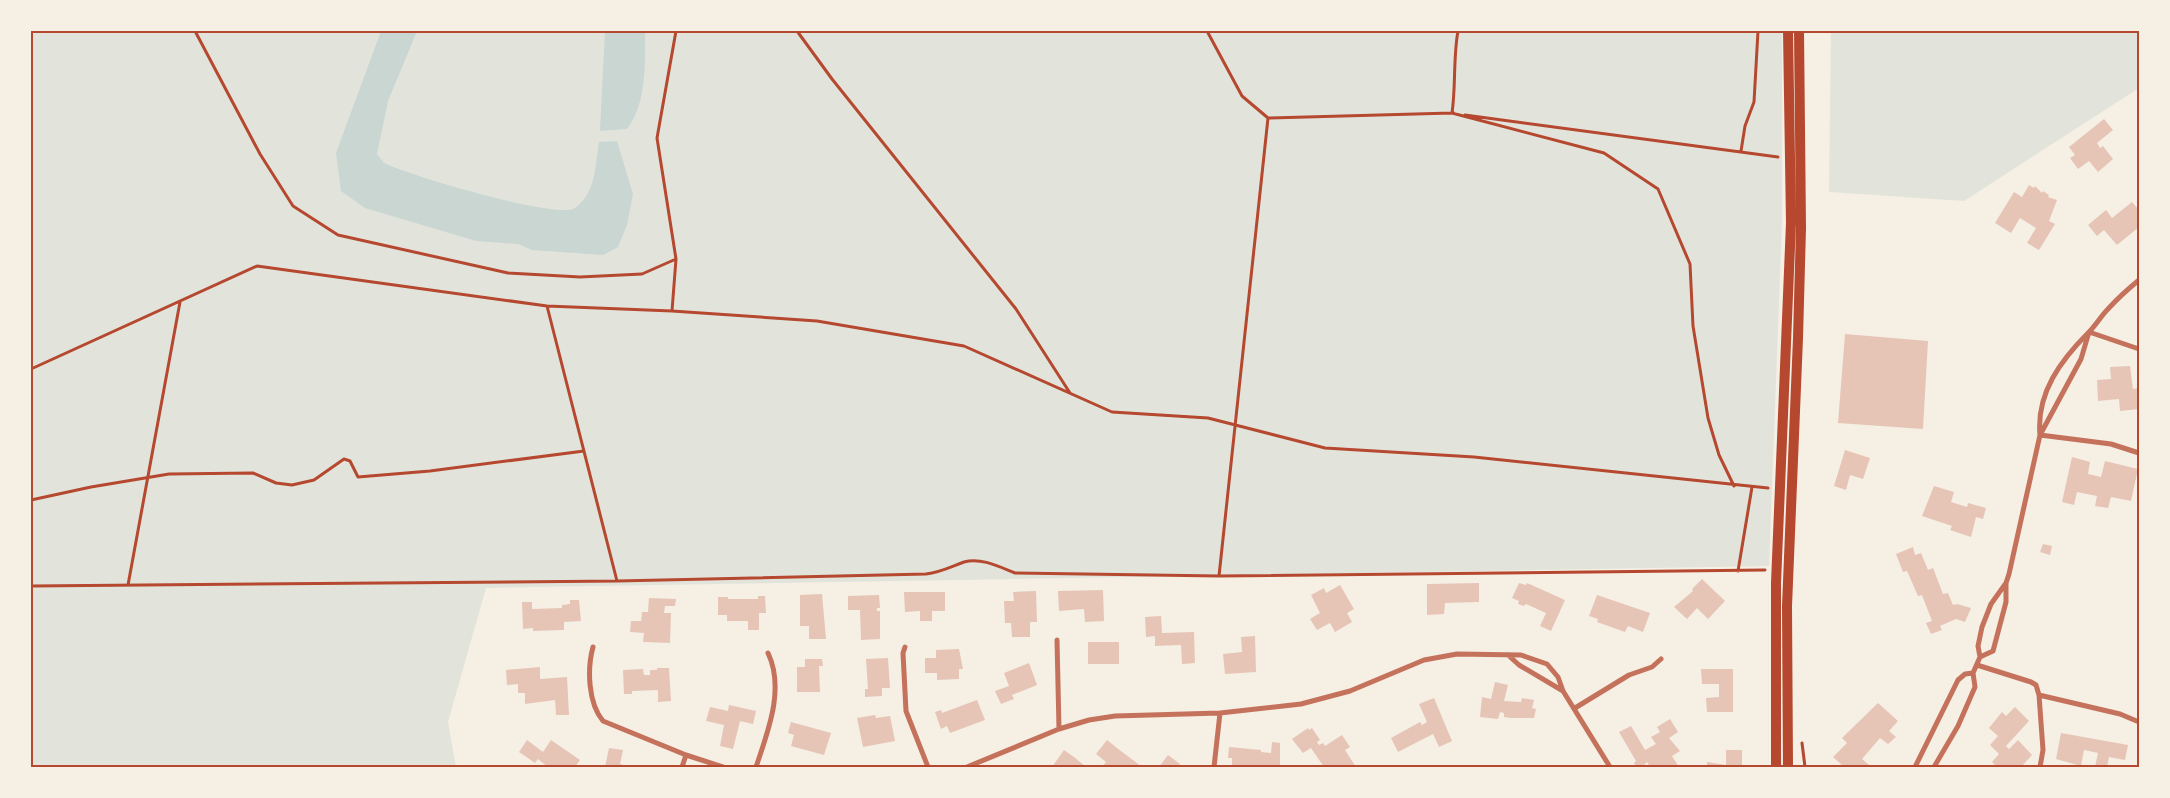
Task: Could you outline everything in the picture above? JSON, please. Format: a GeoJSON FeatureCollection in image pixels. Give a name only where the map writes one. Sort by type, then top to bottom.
{"type":"FeatureCollection","features":[{"type":"Feature","properties":{"kind":"main road"},"geometry":{"type":"LineString","coordinates":[[1776,767],[1776,570],[1791,223],[1788,31]]}},
{"type":"Feature","properties":{"kind":"main road"},"geometry":{"type":"LineString","coordinates":[[1788,767],[1787,598],[1801,228],[1799,31]]}},
{"type":"Feature","properties":{"kind":"street"},"geometry":{"type":"LineString","coordinates":[[1980,657],[1993,651],[2006,602],[2006,583],[2040,435],[2040,413],[2048,388],[2064,359],[2090,332],[2110,307],[2139,280]]}},
{"type":"Feature","properties":{"kind":"street"},"geometry":{"type":"LineString","coordinates":[[2090,332],[2139,349]]}},
{"type":"Feature","properties":{"kind":"street"},"geometry":{"type":"LineString","coordinates":[[2040,435],[2081,360],[2090,332]]}},
{"type":"Feature","properties":{"kind":"street"},"geometry":{"type":"LineString","coordinates":[[2040,435],[2111,444],[2139,453]]}},
{"type":"Feature","properties":{"kind":"street"},"geometry":{"type":"LineString","coordinates":[[1934,767],[1958,726],[1975,687],[1973,674],[1980,657],[1978,646],[1982,627],[1997,593],[2006,583]]}},
{"type":"Feature","properties":{"kind":"street"},"geometry":{"type":"LineString","coordinates":[[1057,640],[1059,729]]}},
{"type":"Feature","properties":{"kind":"street"},"geometry":{"type":"LineString","coordinates":[[593,647],[591,656],[592,697],[596,711],[603,721],[723,767]]}},
{"type":"Feature","properties":{"kind":"street"},"geometry":{"type":"LineString","coordinates":[[905,647],[903,653],[906,711],[928,767]]}},
{"type":"Feature","properties":{"kind":"street"},"geometry":{"type":"LineString","coordinates":[[756,767],[774,708],[772,662],[768,652]]}},
{"type":"Feature","properties":{"kind":"street"},"geometry":{"type":"LineString","coordinates":[[966,767],[1059,729],[1088,720],[1115,716],[1220,713],[1281,707],[1334,696],[1434,657],[1457,654],[1528,656],[1547,664],[1558,677],[1563,691],[1610,767]]}},
{"type":"Feature","properties":{"kind":"street"},"geometry":{"type":"LineString","coordinates":[[1508,656],[1519,665],[1563,691]]}},
{"type":"Feature","properties":{"kind":"street"},"geometry":{"type":"LineString","coordinates":[[1575,708],[1629,675],[1652,667],[1661,659]]}},
{"type":"Feature","properties":{"kind":"street"},"geometry":{"type":"LineString","coordinates":[[1977,665],[2036,685],[2039,695],[2043,750],[2040,767]]}},
{"type":"Feature","properties":{"kind":"street"},"geometry":{"type":"LineString","coordinates":[[1915,767],[1958,680],[1965,674],[1973,674]]}},
{"type":"Feature","properties":{"kind":"street"},"geometry":{"type":"LineString","coordinates":[[2039,695],[2120,714],[2139,722]]}},
{"type":"Feature","properties":{"kind":"street"},"geometry":{"type":"LineString","coordinates":[[1214,767],[1220,713]]}},
{"type":"Feature","properties":{"kind":"street"},"geometry":{"type":"LineString","coordinates":[[682,767],[686,754]]}},
{"type":"Feature","properties":{"kind":"path"},"geometry":{"type":"LineString","coordinates":[[195,31],[260,154],[293,206],[338,234],[508,273],[580,277],[642,274],[676,259]]}},
{"type":"Feature","properties":{"kind":"path"},"geometry":{"type":"LineString","coordinates":[[672,311],[676,259],[657,138],[676,31]]}},
{"type":"Feature","properties":{"kind":"path"},"geometry":{"type":"LineString","coordinates":[[797,31],[832,79],[1016,309],[1070,394]]}},
{"type":"Feature","properties":{"kind":"path"},"geometry":{"type":"LineString","coordinates":[[1207,31],[1242,96],[1268,118],[1452,113],[1790,158]]}},
{"type":"Feature","properties":{"kind":"path"},"geometry":{"type":"LineString","coordinates":[[1452,113],[1455,87],[1455,49],[1458,31]]}},
{"type":"Feature","properties":{"kind":"path"},"geometry":{"type":"LineString","coordinates":[[1741,151],[1745,126],[1754,102],[1758,31]]}},
{"type":"Feature","properties":{"kind":"path"},"geometry":{"type":"LineString","coordinates":[[1452,113],[1604,153],[1658,188],[1690,264],[1693,326],[1708,418],[1719,455],[1734,486]]}},
{"type":"Feature","properties":{"kind":"path"},"geometry":{"type":"LineString","coordinates":[[1218,576],[1268,118]]}},
{"type":"Feature","properties":{"kind":"path"},"geometry":{"type":"LineString","coordinates":[[31,369],[257,266],[547,306],[672,311],[817,321],[964,346],[1112,412],[1208,418],[1325,448],[1474,457],[1734,486],[1771,488],[1772,480]]}},
{"type":"Feature","properties":{"kind":"path"},"geometry":{"type":"LineString","coordinates":[[128,585],[180,301]]}},
{"type":"Feature","properties":{"kind":"path"},"geometry":{"type":"LineString","coordinates":[[547,306],[618,581]]}},
{"type":"Feature","properties":{"kind":"path"},"geometry":{"type":"LineString","coordinates":[[31,500],[148,476],[253,473],[276,483],[292,485],[314,480],[344,459],[350,461],[358,477],[430,471],[584,452]]}},
{"type":"Feature","properties":{"kind":"path"},"geometry":{"type":"LineString","coordinates":[[1738,571],[1752,487]]}},
{"type":"Feature","properties":{"kind":"path"},"geometry":{"type":"LineString","coordinates":[[31,586],[618,581],[926,574],[942,572],[966,561],[987,562],[1015,573],[1218,576],[1776,570]]}},
{"type":"Feature","properties":{"kind":"shaded area"},"geometry":{"type":"Polygon","coordinates":[[[31,31],[1782,31],[1782,224],[1769,566],[486,588],[448,722],[456,767],[31,767],[31,31]]]}},
{"type":"Feature","properties":{"kind":"shaded area"},"geometry":{"type":"Polygon","coordinates":[[[381,31],[417,31],[388,101],[377,154],[384,163],[422,177],[482,195],[541,208],[563,210],[575,208],[587,195],[591,187],[599,142],[617,141],[633,194],[627,225],[618,247],[603,255],[532,250],[518,244],[476,241],[365,208],[341,191],[336,153],[381,31]]]}},
{"type":"Feature","properties":{"kind":"shaded area"},"geometry":{"type":"Polygon","coordinates":[[[605,31],[645,31],[644,82],[634,119],[627,129],[600,131],[605,31]]]}},
{"type":"Feature","properties":{"kind":"shaded area"},"geometry":{"type":"Polygon","coordinates":[[[1831,31],[2139,31],[2139,88],[1964,201],[1829,192],[1831,31]]]}},
{"type":"Feature","properties":{"kind":"building"},"geometry":{"type":"Polygon","coordinates":[[[2104,119],[2113,130],[2097,143],[2100,148],[2103,146],[2113,159],[2098,172],[2089,161],[2078,169],[2070,158],[2075,155],[2069,147],[2104,119]]]}},
{"type":"Feature","properties":{"kind":"building"},"geometry":{"type":"Polygon","coordinates":[[[2029,185],[2034,188],[2035,186],[2042,193],[2043,191],[2049,195],[2048,197],[2057,200],[2049,221],[2055,224],[2039,250],[2027,243],[2036,228],[2020,218],[2011,233],[1995,223],[2014,192],[2022,197],[2029,185]]]}},
{"type":"Feature","properties":{"kind":"building"},"geometry":{"type":"Polygon","coordinates":[[[2132,202],[2139,210],[2139,227],[2117,245],[2104,230],[2097,236],[2088,225],[2106,210],[2112,218],[2132,202]]]}},
{"type":"Feature","properties":{"kind":"building"},"geometry":{"type":"Polygon","coordinates":[[[1845,334],[1928,341],[1923,429],[1838,423],[1845,334]]]}},
{"type":"Feature","properties":{"kind":"building"},"geometry":{"type":"Polygon","coordinates":[[[2130,366],[2133,389],[2139,388],[2139,409],[2120,411],[2119,399],[2098,401],[2097,380],[2111,379],[2110,367],[2130,366]]]}},
{"type":"Feature","properties":{"kind":"building"},"geometry":{"type":"Polygon","coordinates":[[[1845,450],[1870,458],[1863,479],[1850,475],[1846,490],[1834,486],[1845,450]]]}},
{"type":"Feature","properties":{"kind":"building"},"geometry":{"type":"Polygon","coordinates":[[[2072,457],[2090,462],[2088,474],[2101,477],[2105,461],[2138,469],[2131,501],[2111,497],[2108,508],[2095,506],[2097,496],[2077,492],[2074,505],[2062,502],[2072,457]]]}},
{"type":"Feature","properties":{"kind":"building"},"geometry":{"type":"Polygon","coordinates":[[[1934,486],[1954,492],[1951,502],[1967,507],[1968,503],[1986,508],[1983,519],[1976,517],[1971,537],[1950,530],[1952,526],[1922,516],[1934,486]]]}},
{"type":"Feature","properties":{"kind":"building"},"geometry":{"type":"Polygon","coordinates":[[[2043,544],[2052,546],[2050,555],[2040,552],[2043,544]]]}},
{"type":"Feature","properties":{"kind":"building"},"geometry":{"type":"Polygon","coordinates":[[[1913,547],[1915,555],[1921,553],[1928,570],[1933,568],[1943,594],[1948,593],[1953,605],[1957,604],[1971,608],[1965,622],[1956,619],[1940,626],[1942,630],[1931,634],[1926,623],[1932,621],[1922,595],[1918,596],[1907,571],[1903,572],[1896,554],[1913,547]]]}},
{"type":"Feature","properties":{"kind":"building"},"geometry":{"type":"Polygon","coordinates":[[[1702,579],[1725,601],[1708,619],[1697,608],[1687,619],[1674,607],[1693,591],[1692,589],[1702,579]]]}},
{"type":"Feature","properties":{"kind":"building"},"geometry":{"type":"Polygon","coordinates":[[[1479,583],[1479,602],[1445,603],[1444,614],[1427,615],[1427,584],[1479,583]]]}},
{"type":"Feature","properties":{"kind":"building"},"geometry":{"type":"Polygon","coordinates":[[[1519,583],[1526,585],[1527,583],[1565,600],[1551,631],[1540,626],[1546,613],[1526,604],[1524,606],[1518,604],[1519,601],[1512,598],[1519,583]]]}},
{"type":"Feature","properties":{"kind":"building"},"geometry":{"type":"Polygon","coordinates":[[[1340,585],[1354,609],[1347,613],[1352,622],[1335,632],[1330,623],[1317,630],[1310,619],[1320,613],[1311,595],[1324,588],[1326,593],[1340,585]]]}},
{"type":"Feature","properties":{"kind":"building"},"geometry":{"type":"Polygon","coordinates":[[[1103,590],[1104,621],[1085,622],[1084,609],[1059,611],[1058,591],[1103,590]]]}},
{"type":"Feature","properties":{"kind":"building"},"geometry":{"type":"Polygon","coordinates":[[[1036,591],[1037,622],[1030,622],[1030,637],[1012,637],[1011,623],[1005,623],[1004,601],[1014,601],[1013,592],[1036,591]]]}},
{"type":"Feature","properties":{"kind":"building"},"geometry":{"type":"Polygon","coordinates":[[[904,592],[945,592],[945,611],[932,611],[932,621],[920,621],[920,611],[905,612],[904,592]]]}},
{"type":"Feature","properties":{"kind":"building"},"geometry":{"type":"Polygon","coordinates":[[[822,594],[826,639],[809,639],[809,626],[800,626],[800,595],[822,594]]]}},
{"type":"Feature","properties":{"kind":"building"},"geometry":{"type":"Polygon","coordinates":[[[879,595],[880,608],[877,608],[877,611],[880,611],[880,639],[861,640],[860,610],[848,610],[848,596],[879,595]]]}},
{"type":"Feature","properties":{"kind":"building"},"geometry":{"type":"Polygon","coordinates":[[[1597,595],[1650,613],[1643,632],[1628,626],[1625,632],[1597,622],[1598,619],[1589,616],[1597,595]]]}},
{"type":"Feature","properties":{"kind":"building"},"geometry":{"type":"Polygon","coordinates":[[[758,596],[765,596],[766,613],[759,613],[759,630],[748,630],[748,621],[727,621],[727,615],[718,615],[718,597],[758,599],[758,596]]]}},
{"type":"Feature","properties":{"kind":"building"},"geometry":{"type":"Polygon","coordinates":[[[649,598],[676,599],[675,606],[665,606],[664,613],[671,613],[670,643],[643,642],[644,633],[630,632],[631,621],[641,621],[642,612],[648,612],[649,598]]]}},
{"type":"Feature","properties":{"kind":"building"},"geometry":{"type":"Polygon","coordinates":[[[570,600],[579,600],[581,621],[564,622],[564,630],[533,631],[533,628],[523,629],[522,602],[532,602],[532,609],[562,608],[562,605],[570,604],[570,600]]]}},
{"type":"Feature","properties":{"kind":"building"},"geometry":{"type":"Polygon","coordinates":[[[1161,616],[1162,633],[1194,632],[1195,663],[1182,664],[1181,645],[1155,646],[1155,636],[1146,637],[1145,617],[1161,616]]]}},
{"type":"Feature","properties":{"kind":"building"},"geometry":{"type":"Polygon","coordinates":[[[1255,636],[1256,672],[1225,674],[1223,654],[1242,652],[1241,637],[1255,636]]]}},
{"type":"Feature","properties":{"kind":"building"},"geometry":{"type":"Polygon","coordinates":[[[1088,642],[1119,642],[1119,664],[1088,664],[1088,642]]]}},
{"type":"Feature","properties":{"kind":"building"},"geometry":{"type":"Polygon","coordinates":[[[959,649],[963,669],[959,669],[959,679],[937,680],[937,673],[925,673],[925,658],[936,658],[936,650],[959,649]]]}},
{"type":"Feature","properties":{"kind":"building"},"geometry":{"type":"Polygon","coordinates":[[[888,658],[890,688],[882,688],[882,696],[865,697],[865,689],[868,689],[866,659],[888,658]]]}},
{"type":"Feature","properties":{"kind":"building"},"geometry":{"type":"Polygon","coordinates":[[[805,659],[822,659],[823,666],[819,666],[820,692],[797,692],[797,667],[805,667],[805,659]]]}},
{"type":"Feature","properties":{"kind":"building"},"geometry":{"type":"Polygon","coordinates":[[[1029,663],[1037,685],[1012,695],[1014,699],[1001,704],[995,691],[1009,686],[1004,673],[1029,663]]]}},
{"type":"Feature","properties":{"kind":"building"},"geometry":{"type":"Polygon","coordinates":[[[540,667],[540,679],[567,677],[569,715],[556,715],[555,700],[525,704],[525,693],[518,693],[518,684],[507,685],[506,670],[540,667]]]}},
{"type":"Feature","properties":{"kind":"building"},"geometry":{"type":"Polygon","coordinates":[[[657,668],[669,668],[671,701],[658,702],[658,690],[632,691],[632,694],[624,694],[623,670],[643,669],[644,675],[650,675],[650,670],[657,670],[657,668]]]}},
{"type":"Feature","properties":{"kind":"building"},"geometry":{"type":"Polygon","coordinates":[[[1701,669],[1733,669],[1733,712],[1707,712],[1706,698],[1719,697],[1719,684],[1702,684],[1701,669]]]}},
{"type":"Feature","properties":{"kind":"building"},"geometry":{"type":"Polygon","coordinates":[[[1495,682],[1508,685],[1504,701],[1521,702],[1522,698],[1534,700],[1532,708],[1536,709],[1534,718],[1504,717],[1504,713],[1500,712],[1498,719],[1480,717],[1482,697],[1491,699],[1495,682]]]}},
{"type":"Feature","properties":{"kind":"building"},"geometry":{"type":"Polygon","coordinates":[[[1434,698],[1452,741],[1439,747],[1433,734],[1398,752],[1391,738],[1420,722],[1422,725],[1427,722],[1419,704],[1434,698]]]}},
{"type":"Feature","properties":{"kind":"building"},"geometry":{"type":"Polygon","coordinates":[[[977,700],[985,720],[950,733],[947,726],[941,729],[935,712],[941,710],[942,713],[977,700]]]}},
{"type":"Feature","properties":{"kind":"building"},"geometry":{"type":"Polygon","coordinates":[[[1878,703],[1898,721],[1889,731],[1896,737],[1888,744],[1880,738],[1862,759],[1869,765],[1844,767],[1833,757],[1847,743],[1842,738],[1878,703]]]}},
{"type":"Feature","properties":{"kind":"building"},"geometry":{"type":"Polygon","coordinates":[[[729,705],[756,711],[753,724],[740,721],[733,749],[720,746],[724,725],[706,721],[710,707],[728,711],[729,705]]]}},
{"type":"Feature","properties":{"kind":"building"},"geometry":{"type":"Polygon","coordinates":[[[2015,707],[2029,721],[2006,746],[2009,749],[2018,740],[2032,755],[2021,767],[1997,767],[1992,762],[1999,754],[1990,745],[1998,736],[1989,728],[2002,712],[2006,716],[2015,707]]]}},
{"type":"Feature","properties":{"kind":"building"},"geometry":{"type":"Polygon","coordinates":[[[875,715],[876,718],[890,716],[895,741],[863,747],[857,718],[875,715]]]}},
{"type":"Feature","properties":{"kind":"building"},"geometry":{"type":"Polygon","coordinates":[[[1670,719],[1678,732],[1669,738],[1680,751],[1672,756],[1679,767],[1650,767],[1647,762],[1642,767],[1636,767],[1634,763],[1636,761],[1619,732],[1631,726],[1645,750],[1656,744],[1651,737],[1660,732],[1657,727],[1670,719]]]}},
{"type":"Feature","properties":{"kind":"building"},"geometry":{"type":"Polygon","coordinates":[[[791,722],[831,733],[824,755],[791,746],[794,735],[788,733],[791,722]]]}},
{"type":"Feature","properties":{"kind":"building"},"geometry":{"type":"Polygon","coordinates":[[[1308,728],[1309,730],[1312,728],[1320,740],[1317,742],[1319,745],[1323,743],[1325,746],[1342,735],[1350,747],[1345,750],[1356,767],[1324,767],[1311,748],[1303,753],[1292,739],[1308,728]]]}},
{"type":"Feature","properties":{"kind":"building"},"geometry":{"type":"Polygon","coordinates":[[[2061,733],[2128,745],[2125,760],[2109,757],[2107,767],[2095,767],[2098,753],[2084,750],[2081,766],[2056,759],[2061,733]]]}},
{"type":"Feature","properties":{"kind":"building"},"geometry":{"type":"Polygon","coordinates":[[[527,740],[543,752],[551,740],[580,760],[575,767],[548,767],[538,759],[535,763],[519,752],[527,740]]]}},
{"type":"Feature","properties":{"kind":"building"},"geometry":{"type":"Polygon","coordinates":[[[1107,740],[1142,767],[1102,767],[1106,762],[1096,754],[1107,740]]]}},
{"type":"Feature","properties":{"kind":"building"},"geometry":{"type":"Polygon","coordinates":[[[1272,742],[1280,743],[1280,767],[1232,767],[1232,758],[1228,758],[1229,747],[1261,750],[1261,752],[1271,753],[1272,742]]]}},
{"type":"Feature","properties":{"kind":"building"},"geometry":{"type":"Polygon","coordinates":[[[609,748],[623,750],[620,764],[630,767],[605,767],[609,748]]]}},
{"type":"Feature","properties":{"kind":"building"},"geometry":{"type":"Polygon","coordinates":[[[1064,750],[1074,757],[1086,767],[1052,767],[1064,750]]]}},
{"type":"Feature","properties":{"kind":"building"},"geometry":{"type":"Polygon","coordinates":[[[1726,750],[1742,750],[1742,767],[1707,767],[1707,762],[1726,765],[1726,750]]]}},
{"type":"Feature","properties":{"kind":"building"},"geometry":{"type":"Polygon","coordinates":[[[1168,755],[1180,764],[1178,767],[1159,767],[1168,755]]]}}]}
